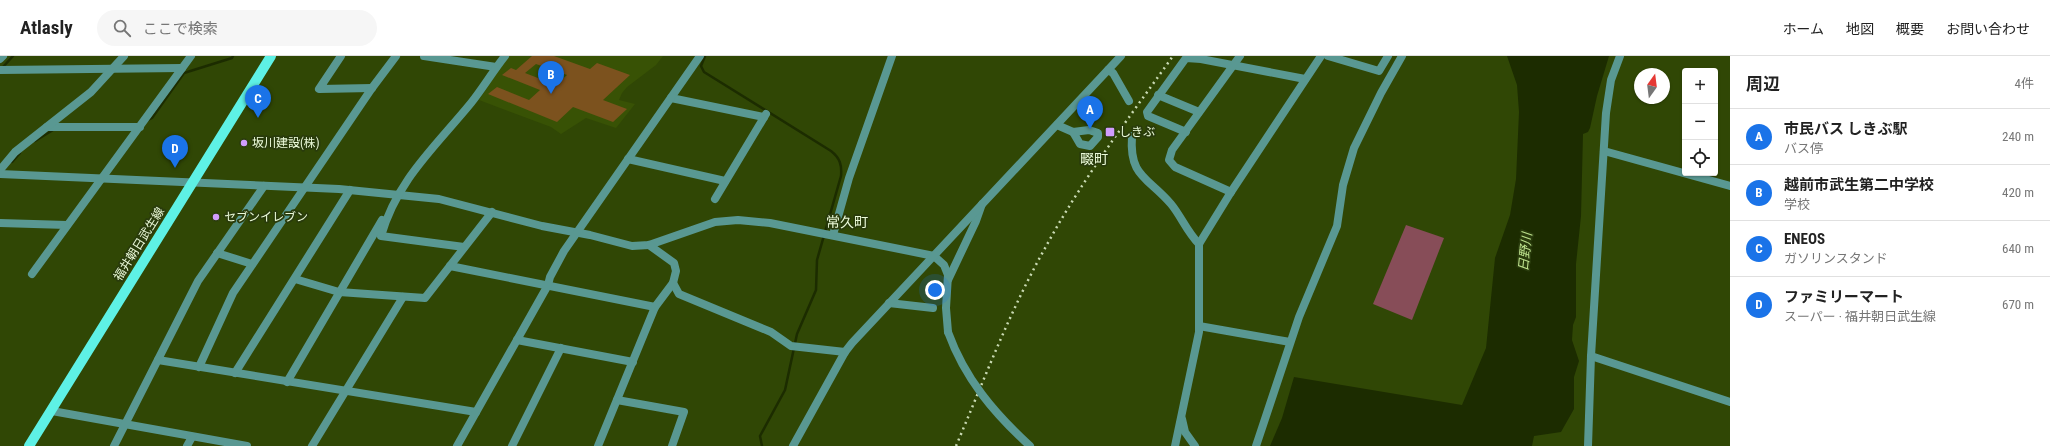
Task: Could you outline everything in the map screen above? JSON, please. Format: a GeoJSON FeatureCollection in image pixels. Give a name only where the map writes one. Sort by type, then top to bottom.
{"type":"FeatureCollection","features":[{"type":"Feature","properties":{"kind":"main road","name":"福井朝日武生線"},"geometry":{"type":"LineString","coordinates":[[29,446],[271,56]]}},
{"type":"Feature","properties":{"kind":"street"},"geometry":{"type":"LineString","coordinates":[[0,60],[3,56]]}},
{"type":"Feature","properties":{"kind":"street"},"geometry":{"type":"LineString","coordinates":[[0,170],[15,152],[92,92],[124,56]]}},
{"type":"Feature","properties":{"kind":"street"},"geometry":{"type":"LineString","coordinates":[[32,274],[191,56]]}},
{"type":"Feature","properties":{"kind":"street"},"geometry":{"type":"LineString","coordinates":[[341,56],[319,89],[372,88]]}},
{"type":"Feature","properties":{"kind":"street"},"geometry":{"type":"LineString","coordinates":[[198,367],[233,293],[303,188],[396,56]]}},
{"type":"Feature","properties":{"kind":"street"},"geometry":{"type":"LineString","coordinates":[[424,56],[496,67]]}},
{"type":"Feature","properties":{"kind":"street"},"geometry":{"type":"LineString","coordinates":[[288,382],[339,292],[398,195],[426,154],[473,100],[505,56]]}},
{"type":"Feature","properties":{"kind":"street"},"geometry":{"type":"LineString","coordinates":[[457,446],[548,285],[550,277],[557,264],[577,232],[700,56]]}},
{"type":"Feature","properties":{"kind":"street"},"geometry":{"type":"LineString","coordinates":[[832,235],[849,178],[892,56]]}},
{"type":"Feature","properties":{"kind":"street"},"geometry":{"type":"LineString","coordinates":[[793,446],[845,352],[982,203],[1121,56]]}},
{"type":"Feature","properties":{"kind":"street"},"geometry":{"type":"LineString","coordinates":[[1231,192],[1170,164],[1169,160],[1172,150],[1240,56]]}},
{"type":"Feature","properties":{"kind":"street"},"geometry":{"type":"LineString","coordinates":[[1175,446],[1197,348],[1199,326],[1199,244],[1231,192],[1321,56]]}},
{"type":"Feature","properties":{"kind":"street"},"geometry":{"type":"LineString","coordinates":[[1328,56],[1379,71],[1388,56]]}},
{"type":"Feature","properties":{"kind":"street"},"geometry":{"type":"LineString","coordinates":[[1256,446],[1290,342],[1307,296],[1337,226],[1342,185],[1354,148],[1378,99],[1402,56]]}},
{"type":"Feature","properties":{"kind":"street"},"geometry":{"type":"LineString","coordinates":[[1588,446],[1591,356],[1606,113],[1610,87],[1620,56]]}},
{"type":"Feature","properties":{"kind":"street"},"geometry":{"type":"LineString","coordinates":[[1186,132],[1148,116],[1147,112],[1186,58],[1202,57],[1305,79]]}},
{"type":"Feature","properties":{"kind":"street"},"geometry":{"type":"LineString","coordinates":[[0,70],[182,68]]}},
{"type":"Feature","properties":{"kind":"street"},"geometry":{"type":"LineString","coordinates":[[1108,70],[1113,73],[1129,101]]}},
{"type":"Feature","properties":{"kind":"street"},"geometry":{"type":"LineString","coordinates":[[1158,95],[1199,112]]}},
{"type":"Feature","properties":{"kind":"street"},"geometry":{"type":"LineString","coordinates":[[671,98],[765,116],[715,199]]}},
{"type":"Feature","properties":{"kind":"street"},"geometry":{"type":"LineString","coordinates":[[1057,125],[1073,132]]}},
{"type":"Feature","properties":{"kind":"street"},"geometry":{"type":"LineString","coordinates":[[47,127],[140,127]]}},
{"type":"Feature","properties":{"kind":"street"},"geometry":{"type":"LineString","coordinates":[[1132,136],[1132,154],[1138,174],[1170,203],[1199,244]]}},
{"type":"Feature","properties":{"kind":"street"},"geometry":{"type":"LineString","coordinates":[[1604,151],[1730,186]]}},
{"type":"Feature","properties":{"kind":"street"},"geometry":{"type":"LineString","coordinates":[[628,159],[725,181]]}},
{"type":"Feature","properties":{"kind":"street"},"geometry":{"type":"LineString","coordinates":[[0,174],[192,184],[350,190],[447,200],[542,226],[577,232],[632,246],[649,245],[716,222],[738,220],[770,223],[934,256],[945,264],[948,280],[946,301],[948,332],[960,364],[981,396],[1004,422],[1030,446]]}},
{"type":"Feature","properties":{"kind":"street"},"geometry":{"type":"LineString","coordinates":[[114,446],[198,281],[264,186]]}},
{"type":"Feature","properties":{"kind":"street"},"geometry":{"type":"LineString","coordinates":[[235,373],[350,190]]}},
{"type":"Feature","properties":{"kind":"street"},"geometry":{"type":"LineString","coordinates":[[948,280],[954,272],[962,249],[980,215],[982,203]]}},
{"type":"Feature","properties":{"kind":"street"},"geometry":{"type":"LineString","coordinates":[[295,279],[339,292],[425,298],[492,212]]}},
{"type":"Feature","properties":{"kind":"street"},"geometry":{"type":"LineString","coordinates":[[386,214],[381,236],[464,247]]}},
{"type":"Feature","properties":{"kind":"street"},"geometry":{"type":"LineString","coordinates":[[0,223],[67,225]]}},
{"type":"Feature","properties":{"kind":"street"},"geometry":{"type":"LineString","coordinates":[[598,446],[655,307],[673,283],[676,271],[674,263],[649,245]]}},
{"type":"Feature","properties":{"kind":"street"},"geometry":{"type":"LineString","coordinates":[[217,253],[252,264]]}},
{"type":"Feature","properties":{"kind":"street"},"geometry":{"type":"LineString","coordinates":[[450,266],[655,307]]}},
{"type":"Feature","properties":{"kind":"street"},"geometry":{"type":"LineString","coordinates":[[673,283],[679,294],[771,332],[791,346],[845,352]]}},
{"type":"Feature","properties":{"kind":"street"},"geometry":{"type":"LineString","coordinates":[[312,446],[344,391],[403,297]]}},
{"type":"Feature","properties":{"kind":"street"},"geometry":{"type":"LineString","coordinates":[[889,303],[933,308]]}},
{"type":"Feature","properties":{"kind":"street"},"geometry":{"type":"LineString","coordinates":[[1199,326],[1290,342]]}},
{"type":"Feature","properties":{"kind":"street"},"geometry":{"type":"LineString","coordinates":[[517,340],[633,362]]}},
{"type":"Feature","properties":{"kind":"street"},"geometry":{"type":"LineString","coordinates":[[512,446],[561,348]]}},
{"type":"Feature","properties":{"kind":"street"},"geometry":{"type":"LineString","coordinates":[[1591,356],[1730,402]]}},
{"type":"Feature","properties":{"kind":"street"},"geometry":{"type":"LineString","coordinates":[[158,360],[476,412]]}},
{"type":"Feature","properties":{"kind":"street"},"geometry":{"type":"LineString","coordinates":[[617,400],[684,412],[672,446]]}},
{"type":"Feature","properties":{"kind":"street"},"geometry":{"type":"LineString","coordinates":[[52,411],[247,446]]}},
{"type":"Feature","properties":{"kind":"street"},"geometry":{"type":"LineString","coordinates":[[1181,417],[1185,432],[1195,446]]}},
{"type":"Feature","properties":{"kind":"street"},"geometry":{"type":"LineString","coordinates":[[187,446],[192,437]]}},
{"type":"Feature","properties":{"kind":"shaded area"},"geometry":{"type":"Polygon","coordinates":[[[508,56],[663,56],[656,65],[627,87],[622,93],[619,100],[635,104],[616,128],[586,118],[561,134],[551,127],[479,100],[508,56]]]}},
{"type":"Feature","properties":{"kind":"shaded area"},"geometry":{"type":"Polygon","coordinates":[[[1406,225],[1444,238],[1412,320],[1373,304],[1406,225]]]}},
{"type":"Feature","properties":{"kind":"water","name":"日野川"},"geometry":{"type":"Polygon","coordinates":[[[1507,56],[1609,56],[1597,96],[1590,128],[1588,132],[1583,134],[1581,216],[1576,264],[1576,317],[1573,325],[1572,340],[1579,361],[1574,377],[1574,409],[1561,432],[1534,436],[1532,446],[1270,446],[1282,418],[1294,377],[1462,405],[1486,348],[1495,258],[1510,215],[1516,179],[1519,112],[1517,85],[1507,56]]]}},
{"type":"Feature","properties":{"kind":"building"},"geometry":{"type":"Polygon","coordinates":[[[532,56],[554,56],[590,69],[597,63],[630,75],[603,100],[627,109],[613,122],[573,107],[557,122],[488,94],[497,87],[529,100],[540,90],[502,75],[511,68],[516,70],[532,56]],[[536,64],[525,73],[556,85],[567,75],[536,64]]]}},
{"type":"Feature","properties":{"kind":"waterway"},"geometry":{"type":"LineString","coordinates":[[3,67],[13,56]]}},
{"type":"Feature","properties":{"kind":"waterway"},"geometry":{"type":"LineString","coordinates":[[148,120],[152,118],[184,73],[232,58],[233,56]]}},
{"type":"Feature","properties":{"kind":"waterway"},"geometry":{"type":"LineString","coordinates":[[705,56],[701,66],[704,72],[831,151],[841,165],[841,176],[817,260],[816,290],[797,334],[785,390],[760,436],[762,446]]}},
{"type":"Feature","properties":{"kind":"waterway"},"geometry":{"type":"LineString","coordinates":[[35,141],[53,130]]}},
{"type":"Feature","properties":{"kind":"waterway"},"geometry":{"type":"LineString","coordinates":[[12,162],[20,153]]}},
{"type":"Feature","properties":{"kind":"railway"},"geometry":{"type":"LineString","coordinates":[[956,446],[1019,298],[1058,224],[1089,175],[1173,56]]}},
{"type":"Feature","properties":{"kind":"place","name":"越前市武生第二中学校"},"geometry":{"type":"Point","coordinates":[551,94]}},
{"type":"Feature","properties":{"kind":"place","name":"ENEOS"},"geometry":{"type":"Point","coordinates":[258,118]}},
{"type":"Feature","properties":{"kind":"place","name":"市民バス しきぶ駅"},"geometry":{"type":"Point","coordinates":[1090,129]}},
{"type":"Feature","properties":{"kind":"place","name":"しきぶ"},"geometry":{"type":"Point","coordinates":[1110,132]}},
{"type":"Feature","properties":{"kind":"place","name":"坂川建設(株)"},"geometry":{"type":"Point","coordinates":[244,143]}},
{"type":"Feature","properties":{"kind":"place","name":"ファミリーマート"},"geometry":{"type":"Point","coordinates":[175,168]}},
{"type":"Feature","properties":{"kind":"place","name":"セブンイレブン"},"geometry":{"type":"Point","coordinates":[216,217]}},
{"type":"Feature","properties":{"kind":"district","name":"畷町"},"geometry":{"type":"Point","coordinates":[1094,159]}},
{"type":"Feature","properties":{"kind":"district","name":"常久町"},"geometry":{"type":"Point","coordinates":[847,222]}}]}
